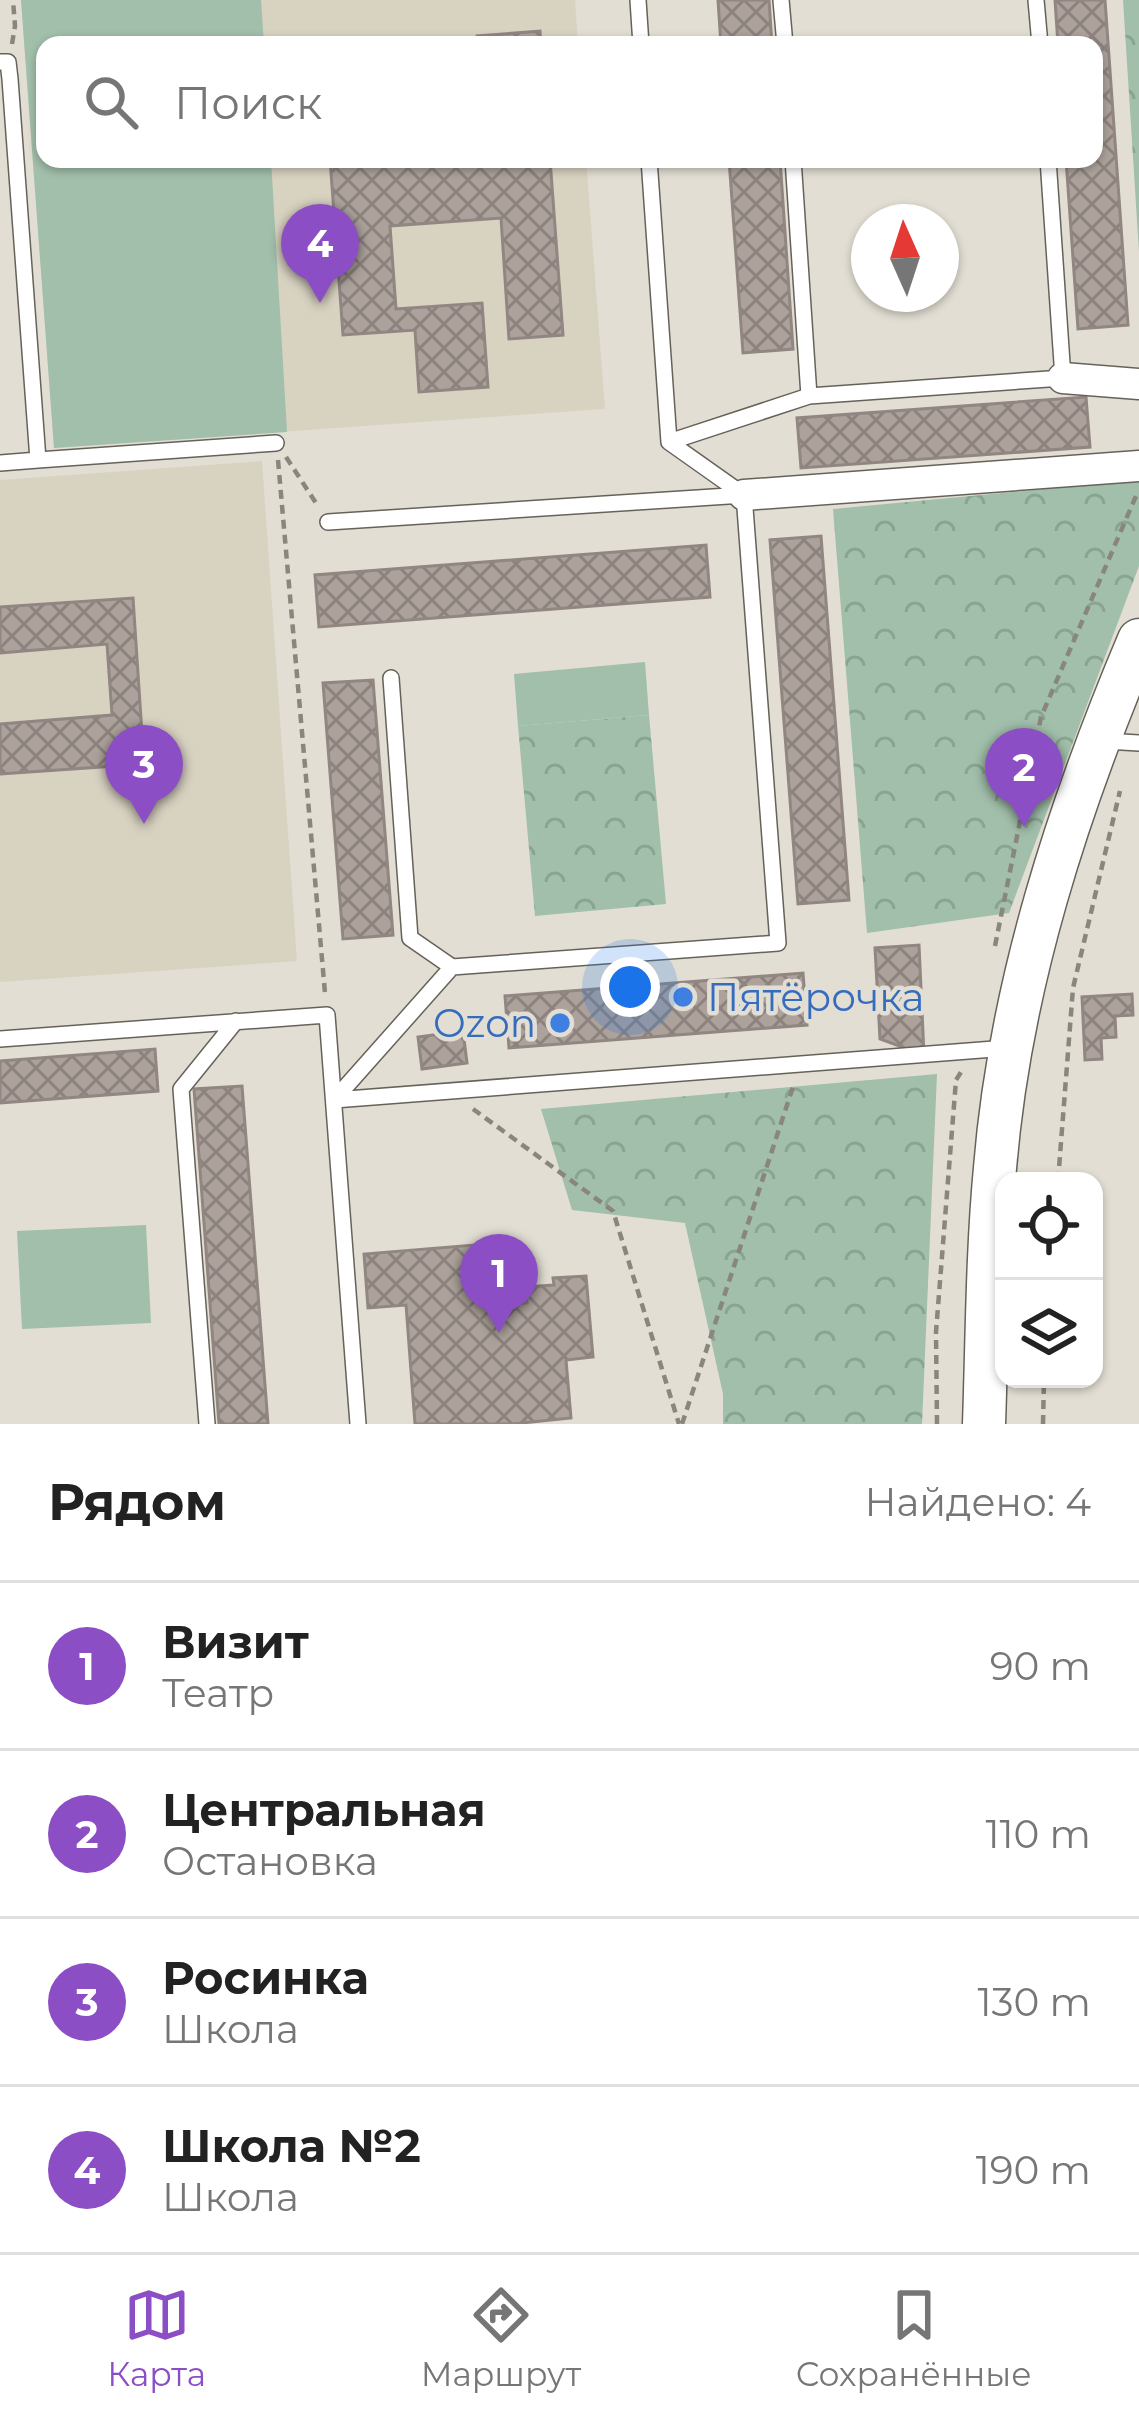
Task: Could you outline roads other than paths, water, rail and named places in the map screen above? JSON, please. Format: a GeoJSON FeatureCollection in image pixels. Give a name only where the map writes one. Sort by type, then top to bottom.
{"type":"FeatureCollection","features":[{"type":"Feature","properties":{"kind":"main road"},"geometry":{"type":"LineString","coordinates":[[984,1424],[995,1165],[1011,1048],[1040,916],[1122,742],[1139,640]]}},
{"type":"Feature","properties":{"kind":"street"},"geometry":{"type":"LineString","coordinates":[[1063,378],[1139,384]]}},
{"type":"Feature","properties":{"kind":"street"},"geometry":{"type":"LineString","coordinates":[[744,495],[1139,466]]}},
{"type":"Feature","properties":{"kind":"lane"},"geometry":{"type":"LineString","coordinates":[[638,0],[640,36]]}},
{"type":"Feature","properties":{"kind":"lane"},"geometry":{"type":"LineString","coordinates":[[782,0],[784,36]]}},
{"type":"Feature","properties":{"kind":"lane"},"geometry":{"type":"LineString","coordinates":[[1036,0],[1039,36]]}},
{"type":"Feature","properties":{"kind":"lane"},"geometry":{"type":"LineString","coordinates":[[4,62],[38,460]]}},
{"type":"Feature","properties":{"kind":"lane"},"geometry":{"type":"LineString","coordinates":[[650,168],[669,442]]}},
{"type":"Feature","properties":{"kind":"lane"},"geometry":{"type":"LineString","coordinates":[[794,168],[809,396]]}},
{"type":"Feature","properties":{"kind":"lane"},"geometry":{"type":"LineString","coordinates":[[669,442],[809,396],[1063,378],[1049,168]]}},
{"type":"Feature","properties":{"kind":"lane"},"geometry":{"type":"LineString","coordinates":[[0,463],[276,442]]}},
{"type":"Feature","properties":{"kind":"lane"},"geometry":{"type":"LineString","coordinates":[[669,442],[744,495]]}},
{"type":"Feature","properties":{"kind":"lane"},"geometry":{"type":"LineString","coordinates":[[328,522],[744,495]]}},
{"type":"Feature","properties":{"kind":"lane"},"geometry":{"type":"LineString","coordinates":[[391,678],[410,938],[452,968],[778,943],[744,495]]}},
{"type":"Feature","properties":{"kind":"lane"},"geometry":{"type":"LineString","coordinates":[[334,1100],[452,968]]}},
{"type":"Feature","properties":{"kind":"lane"},"geometry":{"type":"LineString","coordinates":[[0,1039],[327,1015],[358,1424]]}},
{"type":"Feature","properties":{"kind":"lane"},"geometry":{"type":"LineString","coordinates":[[206,1424],[182,1089],[236,1021]]}},
{"type":"Feature","properties":{"kind":"lane"},"geometry":{"type":"LineString","coordinates":[[334,1100],[1011,1048]]}},
{"type":"Feature","properties":{"kind":"place","name":"Школа №2"},"geometry":{"type":"Point","coordinates":[320,303]}},
{"type":"Feature","properties":{"kind":"place","name":"Росинка"},"geometry":{"type":"Point","coordinates":[144,824]}},
{"type":"Feature","properties":{"kind":"place","name":"Центральная"},"geometry":{"type":"Point","coordinates":[1024,827]}},
{"type":"Feature","properties":{"kind":"place","name":"Пятёрочка"},"geometry":{"type":"Point","coordinates":[683,997]}},
{"type":"Feature","properties":{"kind":"place","name":"Ozon"},"geometry":{"type":"Point","coordinates":[560,1023]}},
{"type":"Feature","properties":{"kind":"place","name":"Визит"},"geometry":{"type":"Point","coordinates":[499,1333]}}]}
